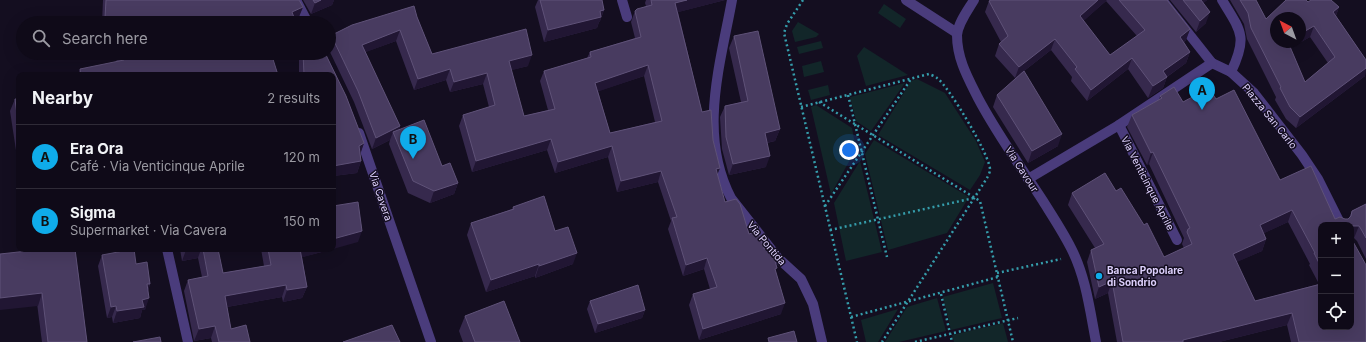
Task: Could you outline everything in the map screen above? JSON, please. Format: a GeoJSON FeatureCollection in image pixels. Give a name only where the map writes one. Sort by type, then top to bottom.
{"type":"FeatureCollection","features":[{"type":"Feature","properties":{"kind":"street"},"geometry":{"type":"LineString","coordinates":[[296,0],[304,16]]}},
{"type":"Feature","properties":{"kind":"street"},"geometry":{"type":"LineString","coordinates":[[622,0],[627,17]]}},
{"type":"Feature","properties":{"kind":"street","name":"Via Pontida"},"geometry":{"type":"LineString","coordinates":[[732,0],[713,104],[714,147],[716,160],[725,188],[731,198],[778,258],[801,279],[813,304],[822,342]]}},
{"type":"Feature","properties":{"kind":"street"},"geometry":{"type":"LineString","coordinates":[[906,0],[957,33],[961,22],[974,0]]}},
{"type":"Feature","properties":{"kind":"street"},"geometry":{"type":"LineString","coordinates":[[1162,0],[1212,63]]}},
{"type":"Feature","properties":{"kind":"street"},"geometry":{"type":"LineString","coordinates":[[1222,0],[1238,27],[1242,38],[1240,49],[1231,72]]}},
{"type":"Feature","properties":{"kind":"street","name":"Via Cavour"},"geometry":{"type":"LineString","coordinates":[[957,33],[958,46],[964,70],[990,121],[1059,227],[1074,254],[1088,298],[1096,342]]}},
{"type":"Feature","properties":{"kind":"street","name":"Piazza San Carlo"},"geometry":{"type":"LineString","coordinates":[[1212,63],[1231,72],[1254,92],[1283,129],[1318,179],[1340,222]]}},
{"type":"Feature","properties":{"kind":"street","name":"Via Venticinque Aprile"},"geometry":{"type":"LineString","coordinates":[[1028,179],[1119,125],[1212,63]]}},
{"type":"Feature","properties":{"kind":"street","name":"Via Cavera"},"geometry":{"type":"LineString","coordinates":[[356,125],[431,342]]}},
{"type":"Feature","properties":{"kind":"street","name":"Via Venticinque Aprile"},"geometry":{"type":"LineString","coordinates":[[1119,125],[1177,240]]}},
{"type":"Feature","properties":{"kind":"street"},"geometry":{"type":"LineString","coordinates":[[168,252],[188,342]]}},
{"type":"Feature","properties":{"kind":"path"},"geometry":{"type":"LineString","coordinates":[[803,0],[787,24],[784,33],[857,342]]}},
{"type":"Feature","properties":{"kind":"path"},"geometry":{"type":"LineString","coordinates":[[802,107],[929,74],[938,78],[946,88],[989,161],[990,170],[987,178],[882,342]]}},
{"type":"Feature","properties":{"kind":"path"},"geometry":{"type":"LineString","coordinates":[[825,206],[911,79]]}},
{"type":"Feature","properties":{"kind":"path"},"geometry":{"type":"LineString","coordinates":[[848,95],[887,257]]}},
{"type":"Feature","properties":{"kind":"path"},"geometry":{"type":"LineString","coordinates":[[819,102],[980,201],[1013,342]]}},
{"type":"Feature","properties":{"kind":"path"},"geometry":{"type":"LineString","coordinates":[[830,230],[974,198]]}},
{"type":"Feature","properties":{"kind":"path"},"geometry":{"type":"LineString","coordinates":[[997,273],[1063,258]]}},
{"type":"Feature","properties":{"kind":"path"},"geometry":{"type":"LineString","coordinates":[[851,317],[998,277]]}},
{"type":"Feature","properties":{"kind":"path"},"geometry":{"type":"LineString","coordinates":[[940,294],[952,342]]}},
{"type":"Feature","properties":{"kind":"path"},"geometry":{"type":"LineString","coordinates":[[915,342],[1018,318]]}},
{"type":"Feature","properties":{"kind":"green space"},"geometry":{"type":"Polygon","coordinates":[[[884,4],[906,19],[900,28],[878,13],[884,4]]]}},
{"type":"Feature","properties":{"kind":"green space"},"geometry":{"type":"Polygon","coordinates":[[[798,22],[819,34],[816,37],[795,42],[792,31],[798,22]]]}},
{"type":"Feature","properties":{"kind":"green space"},"geometry":{"type":"Polygon","coordinates":[[[821,41],[823,48],[799,54],[797,47],[821,41]]]}},
{"type":"Feature","properties":{"kind":"green space"},"geometry":{"type":"Polygon","coordinates":[[[864,47],[908,75],[866,86],[857,56],[864,47]]]}},
{"type":"Feature","properties":{"kind":"green space"},"geometry":{"type":"Polygon","coordinates":[[[821,61],[824,72],[804,77],[802,66],[821,61]]]}},
{"type":"Feature","properties":{"kind":"green space"},"geometry":{"type":"Polygon","coordinates":[[[917,79],[945,93],[976,141],[985,162],[980,175],[970,190],[878,135],[911,81],[917,79]]]}},
{"type":"Feature","properties":{"kind":"green space"},"geometry":{"type":"Polygon","coordinates":[[[905,83],[871,131],[856,121],[850,97],[905,83]]]}},
{"type":"Feature","properties":{"kind":"green space"},"geometry":{"type":"Polygon","coordinates":[[[828,85],[830,95],[811,100],[808,90],[828,85]]]}},
{"type":"Feature","properties":{"kind":"green space"},"geometry":{"type":"Polygon","coordinates":[[[816,105],[852,128],[856,149],[831,194],[811,107],[816,105]]]}},
{"type":"Feature","properties":{"kind":"green space"},"geometry":{"type":"Polygon","coordinates":[[[874,140],[969,197],[947,233],[888,250],[865,154],[874,140]]]}},
{"type":"Feature","properties":{"kind":"green space"},"geometry":{"type":"Polygon","coordinates":[[[860,161],[882,252],[846,261],[834,203],[860,161]]]}},
{"type":"Feature","properties":{"kind":"green space"},"geometry":{"type":"Polygon","coordinates":[[[993,283],[1002,318],[951,330],[943,297],[993,283]]]}},
{"type":"Feature","properties":{"kind":"green space"},"geometry":{"type":"Polygon","coordinates":[[[937,298],[946,331],[899,342],[885,342],[907,307],[937,298]]]}},
{"type":"Feature","properties":{"kind":"green space"},"geometry":{"type":"Polygon","coordinates":[[[898,309],[878,342],[866,342],[861,320],[898,309]]]}},
{"type":"Feature","properties":{"kind":"green space"},"geometry":{"type":"Polygon","coordinates":[[[1003,323],[1008,342],[954,342],[952,335],[1003,323]]]}},
{"type":"Feature","properties":{"kind":"building"},"geometry":{"type":"Polygon","coordinates":[[[106,0],[299,0],[303,7],[292,12],[293,16],[105,16],[106,0]]]}},
{"type":"Feature","properties":{"kind":"building"},"geometry":{"type":"Polygon","coordinates":[[[313,0],[321,0],[315,3],[313,0]]]}},
{"type":"Feature","properties":{"kind":"building"},"geometry":{"type":"Polygon","coordinates":[[[540,0],[602,0],[604,10],[600,11],[601,17],[548,30],[540,0]]]}},
{"type":"Feature","properties":{"kind":"building"},"geometry":{"type":"Polygon","coordinates":[[[651,0],[687,0],[675,3],[702,112],[711,110],[713,140],[720,168],[716,169],[725,202],[736,199],[740,204],[749,234],[758,231],[764,249],[771,247],[777,268],[775,269],[785,303],[703,329],[693,294],[717,287],[707,258],[686,265],[672,218],[677,217],[661,171],[621,181],[612,146],[558,162],[551,139],[476,161],[463,115],[495,105],[487,73],[454,82],[450,69],[418,79],[400,30],[362,45],[400,126],[376,138],[358,91],[336,45],[336,33],[352,25],[414,6],[432,54],[526,29],[532,55],[509,61],[524,116],[555,109],[544,71],[591,57],[590,52],[641,37],[635,11],[637,9],[652,5],[651,0]],[[648,65],[595,83],[610,133],[662,121],[648,65]]]}},
{"type":"Feature","properties":{"kind":"building"},"geometry":{"type":"Polygon","coordinates":[[[1098,0],[1080,16],[1110,55],[1145,30],[1119,0],[1167,0],[1190,29],[1180,37],[1190,52],[1163,71],[1167,77],[1153,86],[1132,58],[1091,90],[1075,69],[1077,67],[1055,39],[1019,67],[999,44],[1008,36],[989,1],[1098,0]]]}},
{"type":"Feature","properties":{"kind":"building"},"geometry":{"type":"Polygon","coordinates":[[[1183,0],[1201,0],[1210,12],[1200,21],[1183,0]]]}},
{"type":"Feature","properties":{"kind":"building"},"geometry":{"type":"Polygon","coordinates":[[[1240,0],[1256,0],[1266,19],[1270,15],[1270,48],[1291,48],[1305,82],[1335,57],[1314,26],[1306,31],[1306,12],[1273,12],[1286,0],[1306,0],[1308,2],[1311,0],[1331,0],[1339,7],[1333,12],[1366,60],[1366,68],[1300,117],[1290,107],[1251,28],[1248,13],[1240,0]]]}},
{"type":"Feature","properties":{"kind":"building"},"geometry":{"type":"Polygon","coordinates":[[[758,31],[780,129],[765,133],[770,156],[733,164],[726,137],[725,106],[748,101],[734,36],[758,31]]]}},
{"type":"Feature","properties":{"kind":"building"},"geometry":{"type":"Polygon","coordinates":[[[124,60],[273,60],[277,72],[80,72],[80,69],[124,60]]]}},
{"type":"Feature","properties":{"kind":"building"},"geometry":{"type":"Polygon","coordinates":[[[303,60],[328,60],[334,72],[304,72],[303,60]]]}},
{"type":"Feature","properties":{"kind":"building"},"geometry":{"type":"Polygon","coordinates":[[[1024,71],[1062,134],[1032,151],[997,95],[1024,71]]]}},
{"type":"Feature","properties":{"kind":"building"},"geometry":{"type":"Polygon","coordinates":[[[336,76],[346,96],[364,143],[359,146],[361,161],[336,165],[336,76]]]}},
{"type":"Feature","properties":{"kind":"building"},"geometry":{"type":"Polygon","coordinates":[[[1174,87],[1183,102],[1209,88],[1216,99],[1234,90],[1280,180],[1311,166],[1335,219],[1340,217],[1348,219],[1351,216],[1352,211],[1366,204],[1366,238],[1359,226],[1354,226],[1354,222],[1318,222],[1318,261],[1292,210],[1260,225],[1266,239],[1233,254],[1255,301],[1318,285],[1318,330],[1354,330],[1354,243],[1366,265],[1366,342],[1299,342],[1292,313],[1183,340],[1183,342],[1123,342],[1112,281],[1099,287],[1091,250],[1104,244],[1072,193],[1105,173],[1116,191],[1121,188],[1144,225],[1147,223],[1164,257],[1192,244],[1187,232],[1190,228],[1153,152],[1151,153],[1132,115],[1162,98],[1160,96],[1174,87]]]}},
{"type":"Feature","properties":{"kind":"building"},"geometry":{"type":"Polygon","coordinates":[[[424,120],[442,166],[450,163],[458,183],[434,191],[413,181],[393,132],[424,120]]]}},
{"type":"Feature","properties":{"kind":"building"},"geometry":{"type":"Polygon","coordinates":[[[544,196],[555,231],[568,227],[577,253],[491,280],[471,223],[514,209],[513,207],[544,196]]]}},
{"type":"Feature","properties":{"kind":"building"},"geometry":{"type":"Polygon","coordinates":[[[358,202],[362,231],[336,238],[336,206],[358,202]]]}},
{"type":"Feature","properties":{"kind":"building"},"geometry":{"type":"Polygon","coordinates":[[[18,252],[75,252],[87,342],[48,342],[42,293],[0,298],[0,254],[18,252]]]}},
{"type":"Feature","properties":{"kind":"building"},"geometry":{"type":"Polygon","coordinates":[[[118,252],[134,252],[136,264],[147,262],[150,284],[147,284],[149,298],[142,300],[144,307],[117,311],[116,306],[111,307],[102,255],[118,252]]]}},
{"type":"Feature","properties":{"kind":"building"},"geometry":{"type":"Polygon","coordinates":[[[204,252],[219,252],[223,273],[271,265],[269,252],[301,252],[307,287],[287,290],[286,285],[225,296],[231,329],[246,325],[250,342],[219,342],[215,326],[199,329],[188,280],[208,276],[204,252]]]}},
{"type":"Feature","properties":{"kind":"building"},"geometry":{"type":"Polygon","coordinates":[[[638,285],[645,310],[598,324],[590,301],[638,285]]]}},
{"type":"Feature","properties":{"kind":"building"},"geometry":{"type":"Polygon","coordinates":[[[504,301],[520,342],[475,342],[465,316],[504,301]]]}},
{"type":"Feature","properties":{"kind":"building"},"geometry":{"type":"Polygon","coordinates":[[[392,325],[400,342],[343,342],[392,325]]]}},
{"type":"Feature","properties":{"kind":"building"},"geometry":{"type":"Polygon","coordinates":[[[794,331],[797,342],[769,342],[768,338],[794,331]]]}},
{"type":"Feature","properties":{"kind":"building"},"geometry":{"type":"Polygon","coordinates":[[[160,337],[161,342],[133,342],[160,337]]]}},
{"type":"Feature","properties":{"kind":"place","name":"Era Ora"},"geometry":{"type":"Point","coordinates":[1202,110]}},
{"type":"Feature","properties":{"kind":"place","name":"Sigma"},"geometry":{"type":"Point","coordinates":[413,159]}},
{"type":"Feature","properties":{"kind":"place","name":"Banca Popolare di Sondrio"},"geometry":{"type":"Point","coordinates":[1099,276]}}]}
